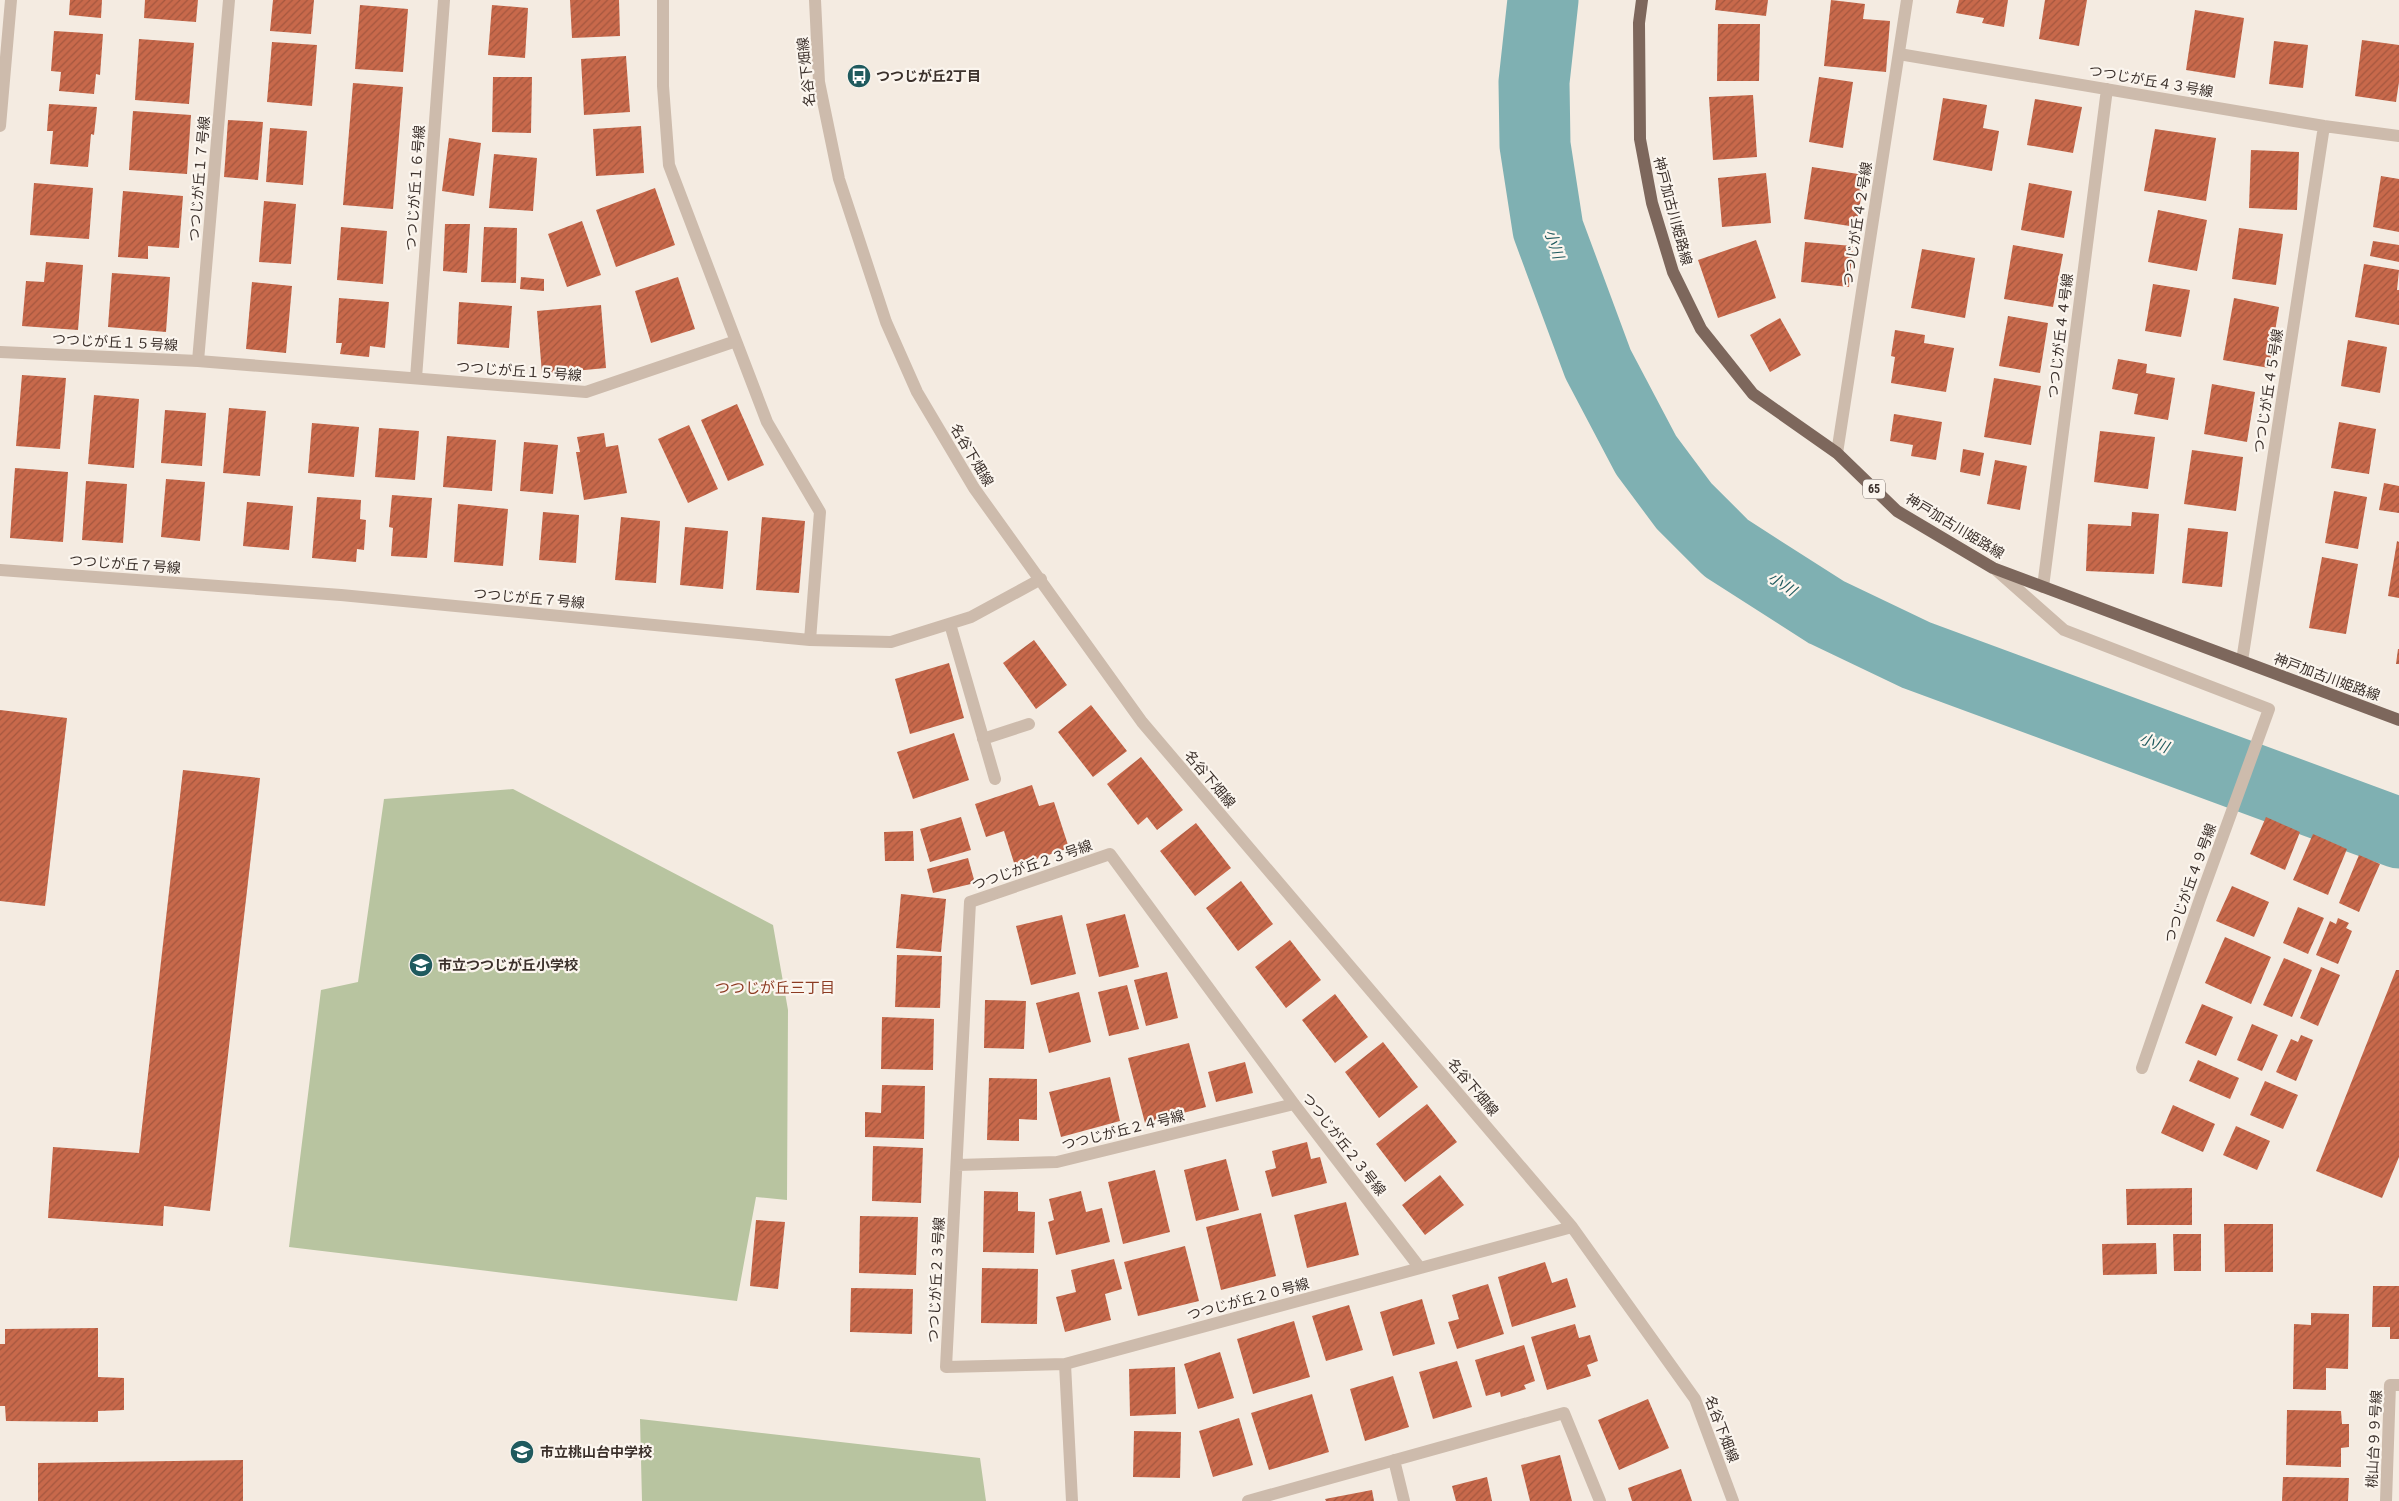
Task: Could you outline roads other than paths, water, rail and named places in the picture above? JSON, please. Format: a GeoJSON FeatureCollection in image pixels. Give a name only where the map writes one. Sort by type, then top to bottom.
{"type":"FeatureCollection","features":[{"type":"Feature","properties":{"kind":"main road","name":"神戸加古川姫路線"},"geometry":{"type":"LineString","coordinates":[[1642,0],[1640,23],[1640,139],[1652,202],[1674,272],[1701,330],[1753,394],[1837,453],[1897,511],[1993,568],[2399,720]]}},
{"type":"Feature","properties":{"kind":"street"},"geometry":{"type":"LineString","coordinates":[[0,126],[11,0]]}},
{"type":"Feature","properties":{"kind":"street","name":"つつじが丘１７号線"},"geometry":{"type":"LineString","coordinates":[[198,361],[229,0]]}},
{"type":"Feature","properties":{"kind":"street","name":"つつじが丘１６号線"},"geometry":{"type":"LineString","coordinates":[[416,378],[444,0]]}},
{"type":"Feature","properties":{"kind":"street"},"geometry":{"type":"LineString","coordinates":[[663,0],[663,86],[669,165],[767,422],[820,512],[810,640]]}},
{"type":"Feature","properties":{"kind":"street","name":"名谷下畑線"},"geometry":{"type":"LineString","coordinates":[[816,0],[819,82],[839,179],[886,322],[917,392],[974,488],[1142,722],[1572,1227],[1695,1398],[1733,1501]]}},
{"type":"Feature","properties":{"kind":"street","name":"つつじが丘４２号線"},"geometry":{"type":"LineString","coordinates":[[1837,453],[1907,0]]}},
{"type":"Feature","properties":{"kind":"street","name":"つつじが丘４３号線"},"geometry":{"type":"LineString","coordinates":[[1899,54],[2324,126],[2399,136]]}},
{"type":"Feature","properties":{"kind":"street","name":"つつじが丘４４号線"},"geometry":{"type":"LineString","coordinates":[[2044,587],[2106,89]]}},
{"type":"Feature","properties":{"kind":"street","name":"つつじが丘４５号線"},"geometry":{"type":"LineString","coordinates":[[2242,662],[2324,126]]}},
{"type":"Feature","properties":{"kind":"street","name":"つつじが丘１５号線"},"geometry":{"type":"LineString","coordinates":[[0,352],[198,361],[586,392],[736,341]]}},
{"type":"Feature","properties":{"kind":"street","name":"つつじが丘４９号線"},"geometry":{"type":"LineString","coordinates":[[1993,568],[2064,630],[2269,709],[2200,899],[2142,1068]]}},
{"type":"Feature","properties":{"kind":"street","name":"つつじが丘７号線"},"geometry":{"type":"LineString","coordinates":[[0,570],[341,595],[810,640],[891,642],[971,617],[1041,579]]}},
{"type":"Feature","properties":{"kind":"street"},"geometry":{"type":"LineString","coordinates":[[950,624],[995,779]]}},
{"type":"Feature","properties":{"kind":"street"},"geometry":{"type":"LineString","coordinates":[[983,739],[1029,724]]}},
{"type":"Feature","properties":{"kind":"street","name":"つつじが丘２３号線"},"geometry":{"type":"LineString","coordinates":[[1065,1364],[946,1367],[970,902],[1110,854],[1294,1104],[1420,1268]]}},
{"type":"Feature","properties":{"kind":"street","name":"つつじが丘２４号線"},"geometry":{"type":"LineString","coordinates":[[957,1165],[1057,1162],[1294,1104]]}},
{"type":"Feature","properties":{"kind":"street","name":"つつじが丘２０号線"},"geometry":{"type":"LineString","coordinates":[[1065,1364],[1572,1227]]}},
{"type":"Feature","properties":{"kind":"street"},"geometry":{"type":"LineString","coordinates":[[1065,1364],[1072,1501]]}},
{"type":"Feature","properties":{"kind":"street","name":"桃山台９９号線"},"geometry":{"type":"LineString","coordinates":[[2386,1501],[2390,1385],[2399,1385]]}},
{"type":"Feature","properties":{"kind":"street"},"geometry":{"type":"LineString","coordinates":[[1248,1501],[1564,1413],[1600,1501]]}},
{"type":"Feature","properties":{"kind":"street"},"geometry":{"type":"LineString","coordinates":[[1394,1460],[1404,1501]]}},
{"type":"Feature","properties":{"kind":"waterway","name":"小川"},"geometry":{"type":"LineString","coordinates":[[1543,0],[1534,82],[1535,145],[1548,229],[1598,364],[1646,455],[1684,506],[1726,548],[1826,612],[1916,655],[2399,833]]}},
{"type":"Feature","properties":{"kind":"place","name":"つつじが丘2丁目"},"geometry":{"type":"Point","coordinates":[859,76]}},
{"type":"Feature","properties":{"kind":"place","name":"市立つつじが丘小学校"},"geometry":{"type":"Point","coordinates":[421,965]}},
{"type":"Feature","properties":{"kind":"place","name":"市立桃山台中学校"},"geometry":{"type":"Point","coordinates":[522,1452]}},
{"type":"Feature","properties":{"kind":"district","name":"つつじが丘三丁目"},"geometry":{"type":"Point","coordinates":[775,988]}}]}
